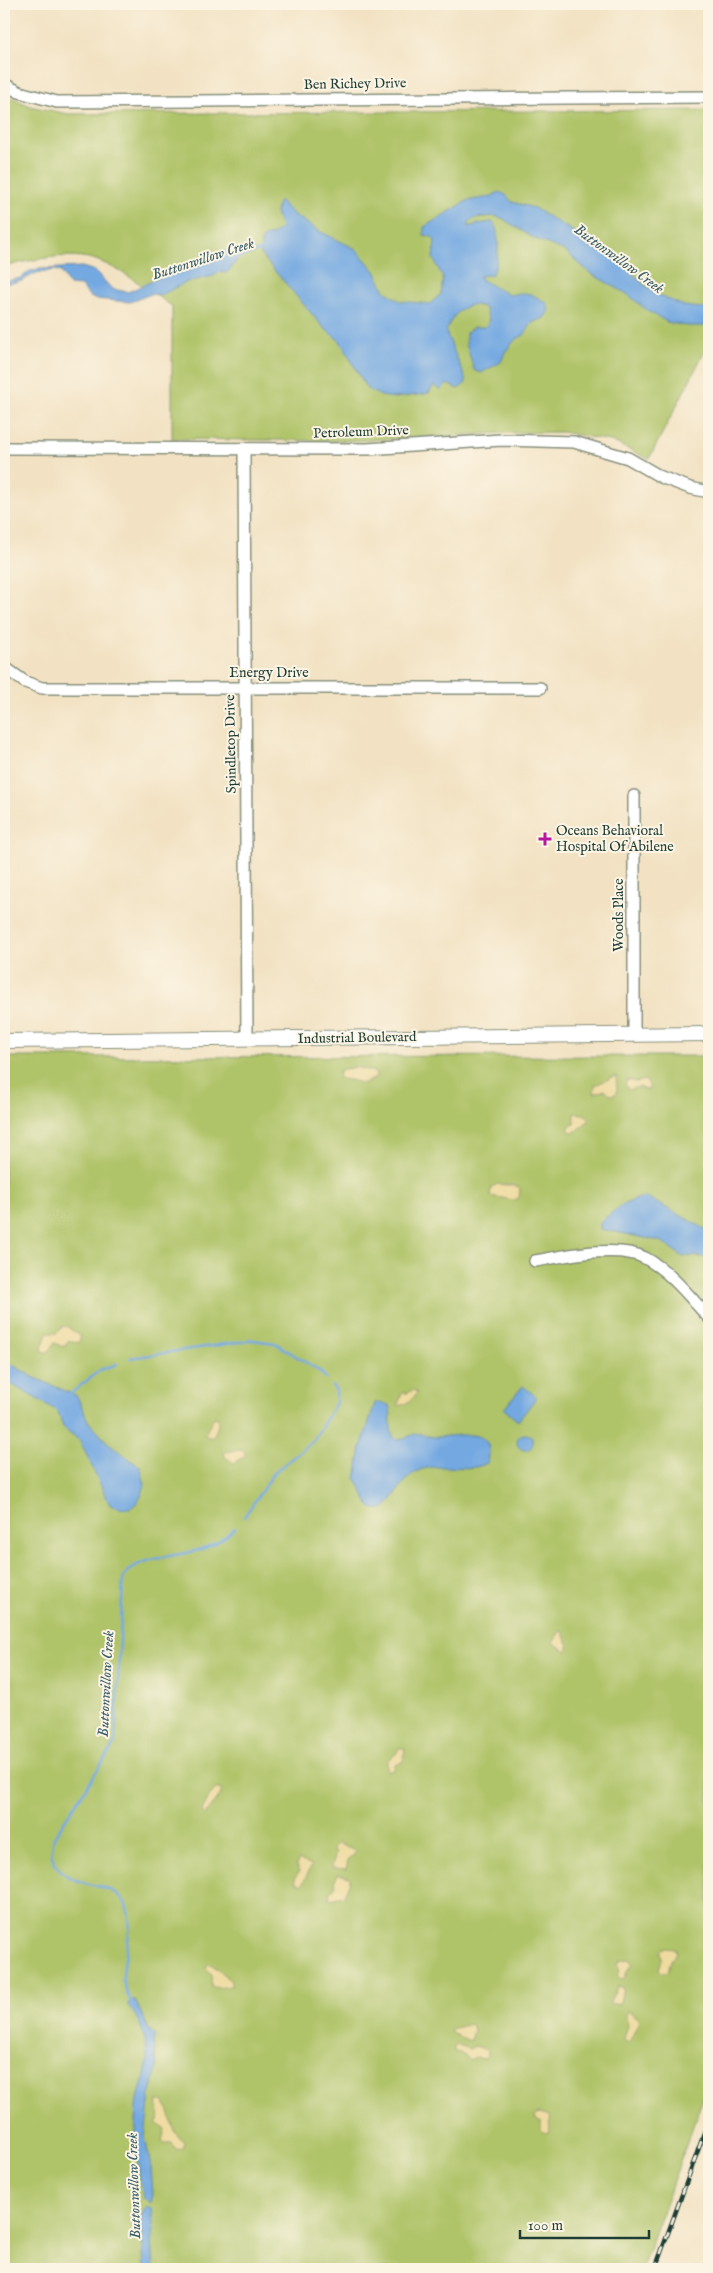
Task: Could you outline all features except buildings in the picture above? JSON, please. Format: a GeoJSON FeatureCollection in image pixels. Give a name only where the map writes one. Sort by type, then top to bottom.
{"type":"FeatureCollection","features":[{"type":"Feature","properties":{"kind":"main road","name":"Industrial Boulevard"},"geometry":{"type":"LineString","coordinates":[[4,1041],[709,1034]]}},
{"type":"Feature","properties":{"kind":"street","name":"Ben Richey Drive"},"geometry":{"type":"LineString","coordinates":[[4,84],[19,92],[57,102],[709,96]]}},
{"type":"Feature","properties":{"kind":"street","name":"Petroleum Drive"},"geometry":{"type":"LineString","coordinates":[[4,448],[367,449],[537,440],[574,442],[628,458],[661,477],[690,488],[709,492]]}},
{"type":"Feature","properties":{"kind":"street","name":"Spindletop Drive"},"geometry":{"type":"LineString","coordinates":[[244,449],[247,1039]]}},
{"type":"Feature","properties":{"kind":"street","name":"Energy Drive"},"geometry":{"type":"LineString","coordinates":[[4,667],[25,682],[42,688],[540,688]]}},
{"type":"Feature","properties":{"kind":"street","name":"Woods Place"},"geometry":{"type":"LineString","coordinates":[[634,796],[634,1034]]}},
{"type":"Feature","properties":{"kind":"street"},"geometry":{"type":"LineString","coordinates":[[535,1261],[613,1252],[644,1257],[660,1268],[709,1318]]}},
{"type":"Feature","properties":{"kind":"green space"},"geometry":{"type":"Polygon","coordinates":[[[4,94],[30,106],[68,114],[709,110],[709,343],[649,459],[611,441],[562,432],[502,433],[354,441],[172,439],[172,306],[116,269],[85,257],[62,256],[4,267],[4,94]]]}},
{"type":"Feature","properties":{"kind":"green space"},"geometry":{"type":"Polygon","coordinates":[[[709,1056],[709,2081],[642,2269],[4,2269],[4,1057],[709,1056]]]}},
{"type":"Feature","properties":{"kind":"sand"},"geometry":{"type":"Polygon","coordinates":[[[355,1067],[374,1072],[375,1078],[361,1084],[338,1077],[340,1070],[355,1067]]]}},
{"type":"Feature","properties":{"kind":"sand"},"geometry":{"type":"Polygon","coordinates":[[[616,1076],[616,1094],[611,1095],[606,1090],[594,1093],[595,1085],[616,1076]]]}},
{"type":"Feature","properties":{"kind":"sand"},"geometry":{"type":"Polygon","coordinates":[[[627,1080],[636,1082],[645,1080],[650,1087],[646,1090],[639,1087],[629,1090],[625,1085],[627,1080]]]}},
{"type":"Feature","properties":{"kind":"sand"},"geometry":{"type":"Polygon","coordinates":[[[574,1113],[584,1114],[591,1119],[573,1133],[568,1130],[570,1126],[575,1124],[574,1113]]]}},
{"type":"Feature","properties":{"kind":"sand"},"geometry":{"type":"Polygon","coordinates":[[[497,1184],[517,1186],[520,1189],[519,1198],[514,1200],[490,1196],[491,1188],[497,1184]]]}},
{"type":"Feature","properties":{"kind":"sand"},"geometry":{"type":"Polygon","coordinates":[[[63,1326],[66,1326],[80,1336],[80,1341],[75,1343],[69,1340],[63,1347],[55,1343],[48,1352],[44,1352],[42,1348],[47,1333],[57,1333],[63,1326]]]}},
{"type":"Feature","properties":{"kind":"sand"},"geometry":{"type":"Polygon","coordinates":[[[413,1390],[417,1393],[414,1397],[406,1403],[398,1405],[402,1393],[408,1393],[413,1390]]]}},
{"type":"Feature","properties":{"kind":"sand"},"geometry":{"type":"Polygon","coordinates":[[[214,1417],[218,1418],[218,1426],[213,1437],[207,1437],[205,1434],[214,1417]]]}},
{"type":"Feature","properties":{"kind":"sand"},"geometry":{"type":"Polygon","coordinates":[[[242,1450],[245,1452],[245,1456],[234,1463],[225,1457],[224,1452],[242,1450]]]}},
{"type":"Feature","properties":{"kind":"sand"},"geometry":{"type":"Polygon","coordinates":[[[560,1631],[563,1631],[569,1645],[567,1651],[553,1643],[560,1631]]]}},
{"type":"Feature","properties":{"kind":"sand"},"geometry":{"type":"Polygon","coordinates":[[[399,1748],[405,1748],[403,1762],[395,1764],[394,1770],[387,1771],[387,1760],[396,1754],[399,1748]]]}},
{"type":"Feature","properties":{"kind":"sand"},"geometry":{"type":"Polygon","coordinates":[[[215,1789],[221,1789],[221,1794],[204,1816],[202,1811],[215,1789]]]}},
{"type":"Feature","properties":{"kind":"sand"},"geometry":{"type":"Polygon","coordinates":[[[337,1843],[355,1851],[354,1855],[348,1860],[346,1869],[333,1868],[332,1866],[336,1854],[333,1848],[337,1843]]]}},
{"type":"Feature","properties":{"kind":"sand"},"geometry":{"type":"Polygon","coordinates":[[[299,1860],[312,1865],[302,1885],[295,1882],[295,1877],[299,1872],[296,1865],[299,1860]]]}},
{"type":"Feature","properties":{"kind":"sand"},"geometry":{"type":"Polygon","coordinates":[[[338,1874],[350,1877],[350,1881],[344,1896],[330,1899],[329,1892],[336,1886],[335,1881],[338,1874]]]}},
{"type":"Feature","properties":{"kind":"sand"},"geometry":{"type":"Polygon","coordinates":[[[664,1948],[676,1949],[677,1952],[671,1960],[668,1971],[663,1973],[659,1969],[662,1959],[661,1951],[664,1948]]]}},
{"type":"Feature","properties":{"kind":"sand"},"geometry":{"type":"Polygon","coordinates":[[[628,1959],[633,1964],[627,1971],[625,1978],[621,1979],[618,1976],[620,1970],[617,1964],[619,1961],[628,1959]]]}},
{"type":"Feature","properties":{"kind":"sand"},"geometry":{"type":"Polygon","coordinates":[[[209,1963],[231,1981],[231,1986],[218,1988],[211,1986],[212,1974],[206,1968],[209,1963]]]}},
{"type":"Feature","properties":{"kind":"sand"},"geometry":{"type":"Polygon","coordinates":[[[618,1986],[623,1988],[620,2003],[609,2004],[618,1986]]]}},
{"type":"Feature","properties":{"kind":"sand"},"geometry":{"type":"Polygon","coordinates":[[[628,2011],[637,2017],[639,2021],[630,2041],[627,2043],[624,2039],[627,2028],[626,2014],[628,2011]]]}},
{"type":"Feature","properties":{"kind":"sand"},"geometry":{"type":"Polygon","coordinates":[[[471,2024],[473,2030],[470,2041],[451,2033],[451,2029],[471,2024]]]}},
{"type":"Feature","properties":{"kind":"sand"},"geometry":{"type":"Polygon","coordinates":[[[456,2044],[468,2049],[475,2046],[488,2050],[488,2054],[484,2059],[476,2057],[469,2060],[463,2054],[453,2051],[456,2044]]]}},
{"type":"Feature","properties":{"kind":"sand"},"geometry":{"type":"Polygon","coordinates":[[[158,2101],[163,2101],[169,2111],[174,2131],[184,2143],[182,2148],[177,2150],[172,2143],[162,2141],[165,2129],[156,2123],[160,2117],[157,2107],[158,2101]]]}},
{"type":"Feature","properties":{"kind":"sand"},"geometry":{"type":"Polygon","coordinates":[[[540,2113],[549,2116],[550,2132],[541,2131],[541,2122],[535,2118],[536,2114],[540,2113]]]}},
{"type":"Feature","properties":{"kind":"water"},"geometry":{"type":"Polygon","coordinates":[[[499,192],[506,195],[512,202],[534,208],[617,258],[642,283],[660,296],[684,306],[709,309],[709,326],[686,326],[667,322],[648,311],[627,294],[590,273],[565,251],[533,238],[502,218],[494,216],[476,218],[469,222],[469,227],[493,222],[496,227],[498,241],[494,271],[491,275],[480,276],[480,279],[509,295],[531,294],[547,303],[549,311],[544,318],[532,323],[524,335],[515,340],[505,352],[501,362],[481,373],[474,370],[466,343],[466,333],[473,327],[485,327],[487,325],[489,320],[485,308],[472,305],[460,310],[448,326],[446,332],[466,383],[458,389],[447,384],[441,390],[433,386],[430,392],[425,394],[394,398],[381,396],[367,389],[340,341],[324,328],[261,255],[261,242],[264,237],[272,235],[281,228],[276,214],[278,201],[280,201],[293,214],[319,231],[356,249],[375,271],[385,291],[400,301],[430,304],[441,294],[443,278],[433,258],[435,241],[432,237],[424,235],[424,227],[467,201],[490,197],[499,192]]]}},
{"type":"Feature","properties":{"kind":"water"},"geometry":{"type":"Polygon","coordinates":[[[226,251],[235,253],[237,260],[230,270],[225,273],[219,272],[214,276],[187,282],[161,295],[151,294],[130,302],[90,297],[81,286],[69,285],[61,272],[55,270],[36,273],[22,281],[4,284],[6,281],[21,278],[30,271],[82,267],[95,271],[112,289],[128,292],[172,272],[208,263],[217,255],[226,251]]]}},
{"type":"Feature","properties":{"kind":"water"},"geometry":{"type":"Polygon","coordinates":[[[646,1197],[709,1231],[709,1257],[682,1256],[660,1241],[600,1229],[600,1223],[615,1210],[633,1200],[646,1197]]]}},
{"type":"Feature","properties":{"kind":"water"},"geometry":{"type":"Polygon","coordinates":[[[4,1360],[33,1377],[77,1396],[88,1421],[106,1441],[140,1467],[145,1484],[134,1506],[117,1508],[110,1505],[80,1441],[63,1427],[59,1414],[54,1409],[4,1380],[4,1360]]]}},
{"type":"Feature","properties":{"kind":"water"},"geometry":{"type":"Polygon","coordinates":[[[523,1386],[537,1397],[518,1421],[504,1409],[523,1386]]]}},
{"type":"Feature","properties":{"kind":"water"},"geometry":{"type":"Polygon","coordinates":[[[379,1402],[389,1405],[391,1430],[394,1438],[403,1439],[419,1434],[435,1437],[473,1435],[481,1437],[486,1442],[489,1450],[488,1462],[481,1466],[463,1468],[433,1467],[416,1472],[400,1488],[386,1507],[374,1509],[370,1507],[356,1479],[361,1447],[375,1403],[379,1402]]]}},
{"type":"Feature","properties":{"kind":"water"},"geometry":{"type":"Polygon","coordinates":[[[525,1434],[533,1442],[525,1450],[517,1442],[525,1434]]]}},
{"type":"Feature","properties":{"kind":"water"},"geometry":{"type":"Polygon","coordinates":[[[131,2000],[135,2000],[149,2030],[156,2036],[154,2042],[157,2068],[150,2096],[145,2137],[151,2168],[153,2194],[151,2204],[143,2198],[136,2142],[138,2102],[146,2070],[147,2053],[141,2027],[128,2005],[131,2000]]]}},
{"type":"Feature","properties":{"kind":"water"},"geometry":{"type":"Polygon","coordinates":[[[146,2207],[152,2209],[154,2223],[152,2239],[154,2269],[144,2269],[141,2216],[146,2207]]]}},
{"type":"Feature","properties":{"kind":"waterway","name":"Buttonwillow Creek"},"geometry":{"type":"LineString","coordinates":[[234,259],[262,250]]}},
{"type":"Feature","properties":{"kind":"waterway","name":"Buttonwillow Creek"},"geometry":{"type":"LineString","coordinates":[[130,1358],[253,1340],[275,1343],[318,1370],[326,1378]]}},
{"type":"Feature","properties":{"kind":"waterway","name":"Buttonwillow Creek"},"geometry":{"type":"LineString","coordinates":[[69,1395],[100,1370],[117,1364]]}},
{"type":"Feature","properties":{"kind":"waterway","name":"Buttonwillow Creek"},"geometry":{"type":"LineString","coordinates":[[244,1517],[274,1473],[313,1441],[336,1403],[336,1390],[332,1386]]}},
{"type":"Feature","properties":{"kind":"waterway","name":"Buttonwillow Creek"},"geometry":{"type":"LineString","coordinates":[[131,2002],[123,1981],[129,1930],[128,1910],[124,1901],[117,1894],[108,1890],[75,1880],[57,1867],[52,1856],[54,1837],[115,1743],[123,1579],[135,1566],[154,1559],[206,1547],[221,1539],[235,1528]]}},
{"type":"Feature","properties":{"kind":"railway"},"geometry":{"type":"LineString","coordinates":[[655,2269],[709,2120]]}},
{"type":"Feature","properties":{"kind":"place","name":"Oceans Behavioral Hospital Of Abilene"},"geometry":{"type":"Point","coordinates":[545,839]}}]}
